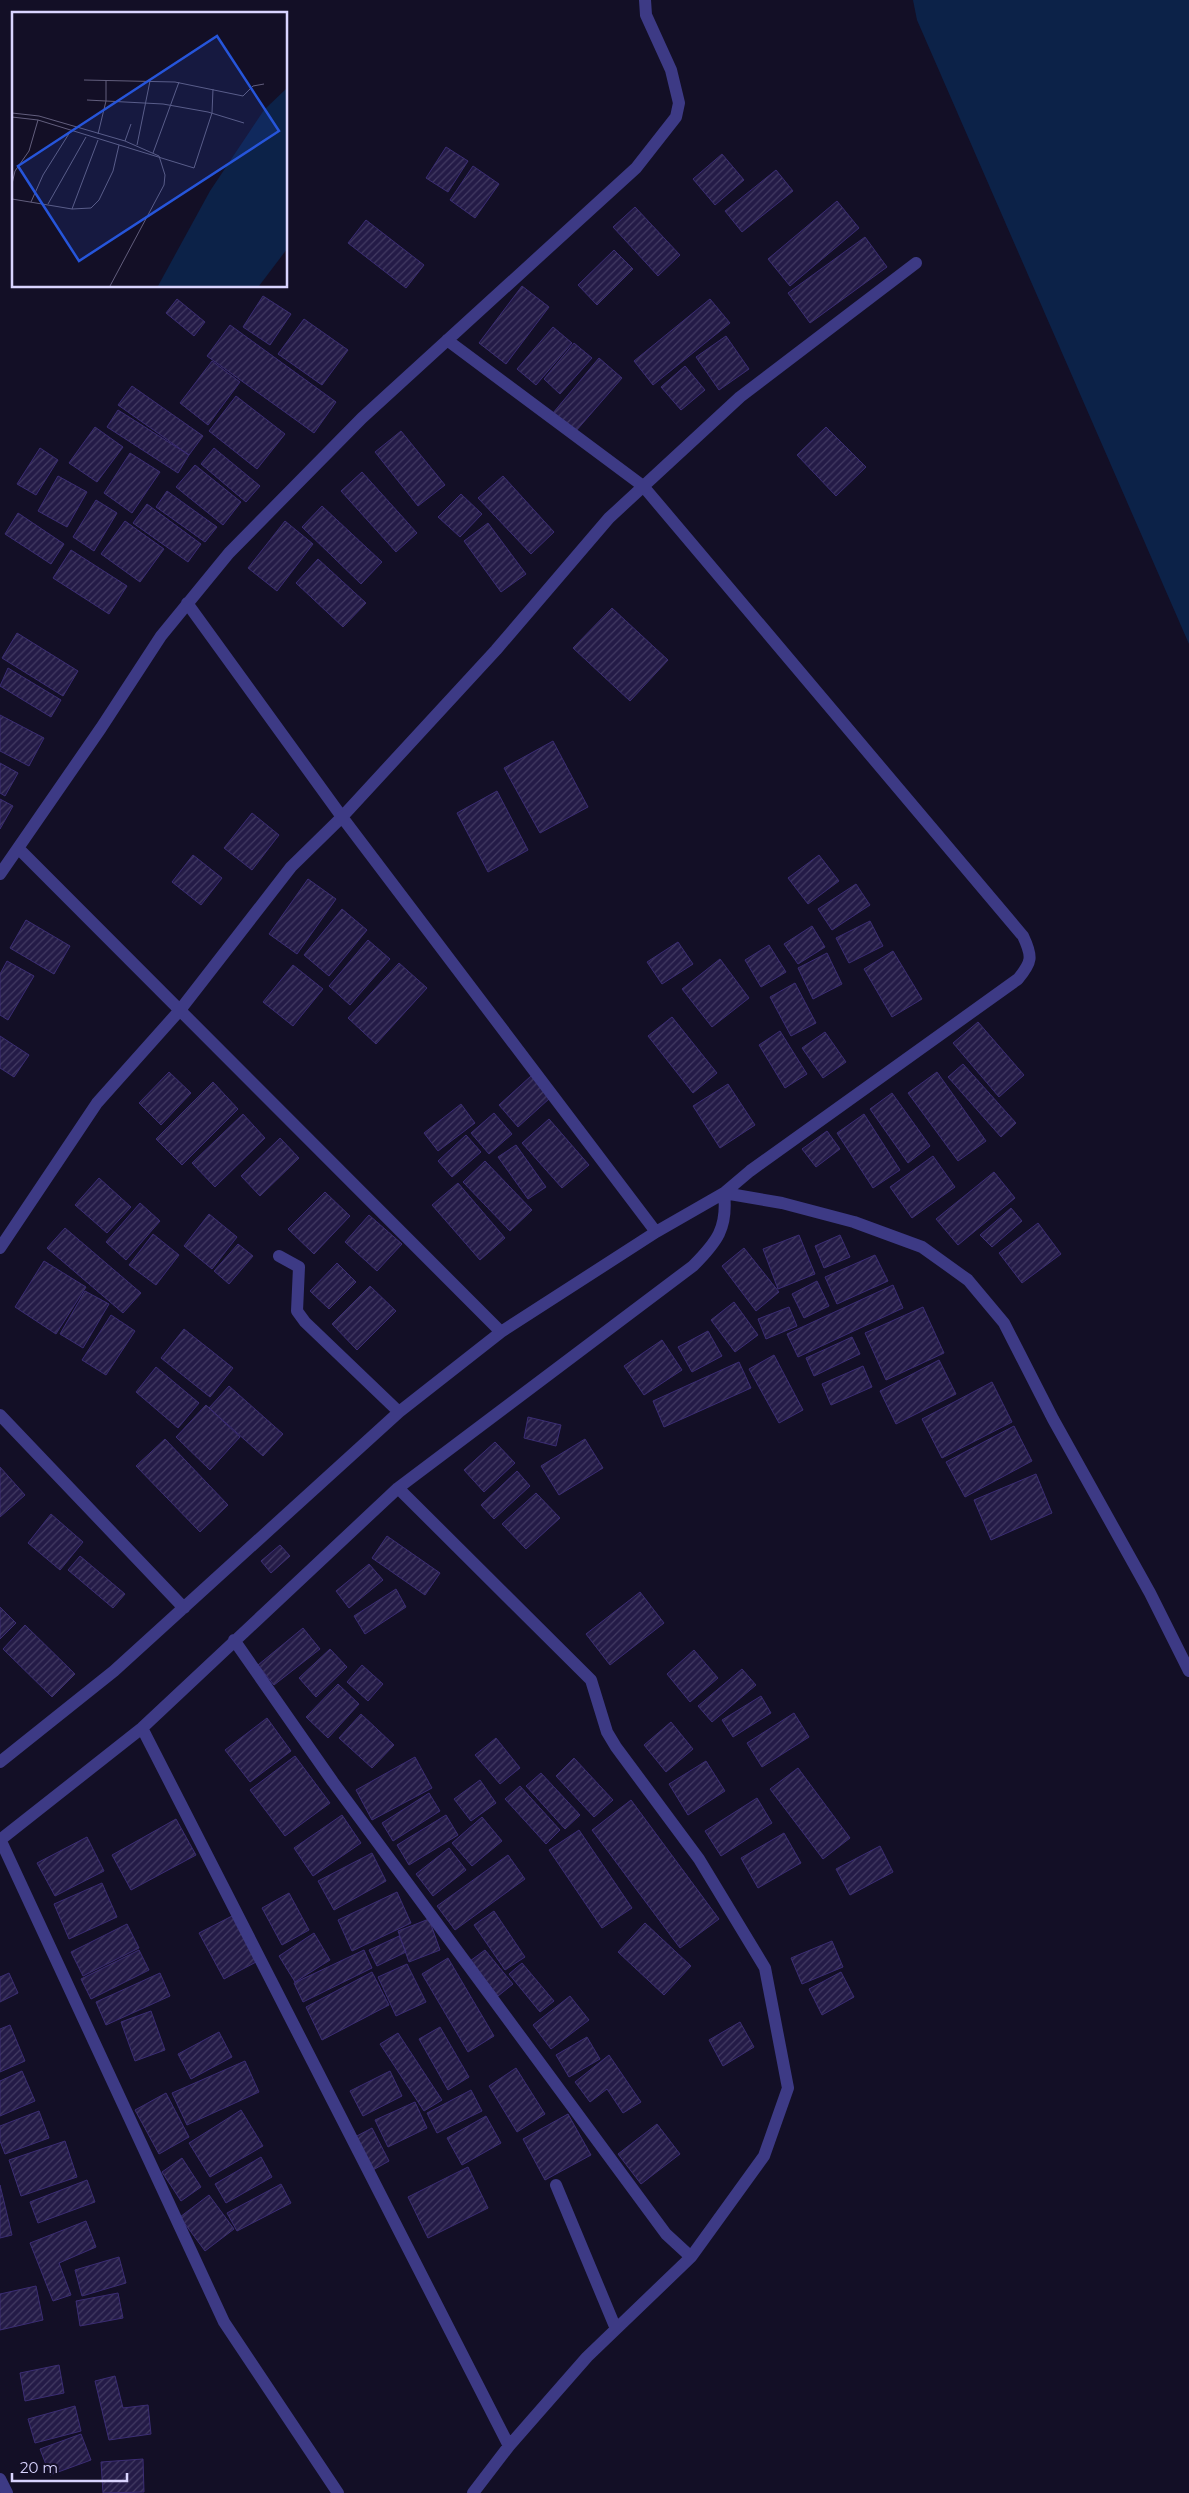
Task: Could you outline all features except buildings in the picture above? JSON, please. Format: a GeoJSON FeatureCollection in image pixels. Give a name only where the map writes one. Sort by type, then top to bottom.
{"type":"FeatureCollection","features":[{"type":"Feature","properties":{"kind":"street"},"geometry":{"type":"LineString","coordinates":[[0,874],[161,636],[228,553],[355,425],[636,168],[676,117],[679,103],[671,70],[646,15],[645,0]]}},
{"type":"Feature","properties":{"kind":"street"},"geometry":{"type":"LineString","coordinates":[[0,1248],[98,1103],[180,1010],[291,867],[342,817],[496,650],[609,518],[740,397],[916,263]]}},
{"type":"Feature","properties":{"kind":"street"},"geometry":{"type":"LineString","coordinates":[[0,1762],[114,1671],[399,1412],[501,1332],[656,1232],[724,1193],[767,1159],[1018,979],[1030,962],[1030,951],[1023,936],[643,486],[447,340]]}},
{"type":"Feature","properties":{"kind":"street"},"geometry":{"type":"LineString","coordinates":[[187,603],[342,817],[656,1232]]}},
{"type":"Feature","properties":{"kind":"street"},"geometry":{"type":"LineString","coordinates":[[18,848],[501,1332]]}},
{"type":"Feature","properties":{"kind":"street"},"geometry":{"type":"LineString","coordinates":[[338,2493],[224,2322],[0,1840],[142,1728],[398,1488],[693,1266],[713,1244],[726,1220],[724,1193]]}},
{"type":"Feature","properties":{"kind":"street"},"geometry":{"type":"LineString","coordinates":[[724,1193],[782,1203],[854,1222],[922,1248],[968,1280],[1004,1323],[1053,1419],[1150,1593],[1189,1671]]}},
{"type":"Feature","properties":{"kind":"street"},"geometry":{"type":"LineString","coordinates":[[279,1256],[299,1267],[297,1312],[304,1322],[399,1412]]}},
{"type":"Feature","properties":{"kind":"street"},"geometry":{"type":"LineString","coordinates":[[0,1415],[184,1608]]}},
{"type":"Feature","properties":{"kind":"street"},"geometry":{"type":"LineString","coordinates":[[398,1488],[590,1680],[607,1732],[616,1747],[700,1859],[764,1968],[788,2088],[764,2156],[691,2257],[587,2357],[509,2446],[473,2493]]}},
{"type":"Feature","properties":{"kind":"street"},"geometry":{"type":"LineString","coordinates":[[234,1640],[339,1790],[666,2234],[691,2257]]}},
{"type":"Feature","properties":{"kind":"street"},"geometry":{"type":"LineString","coordinates":[[142,1728],[509,2446]]}},
{"type":"Feature","properties":{"kind":"street"},"geometry":{"type":"LineString","coordinates":[[556,2185],[616,2329]]}},
{"type":"Feature","properties":{"kind":"street"},"geometry":{"type":"LineString","coordinates":[[0,2479],[7,2493]]}},
{"type":"Feature","properties":{"kind":"water"},"geometry":{"type":"Polygon","coordinates":[[[913,0],[1189,0],[1189,644],[917,20],[913,0]]]}}]}
